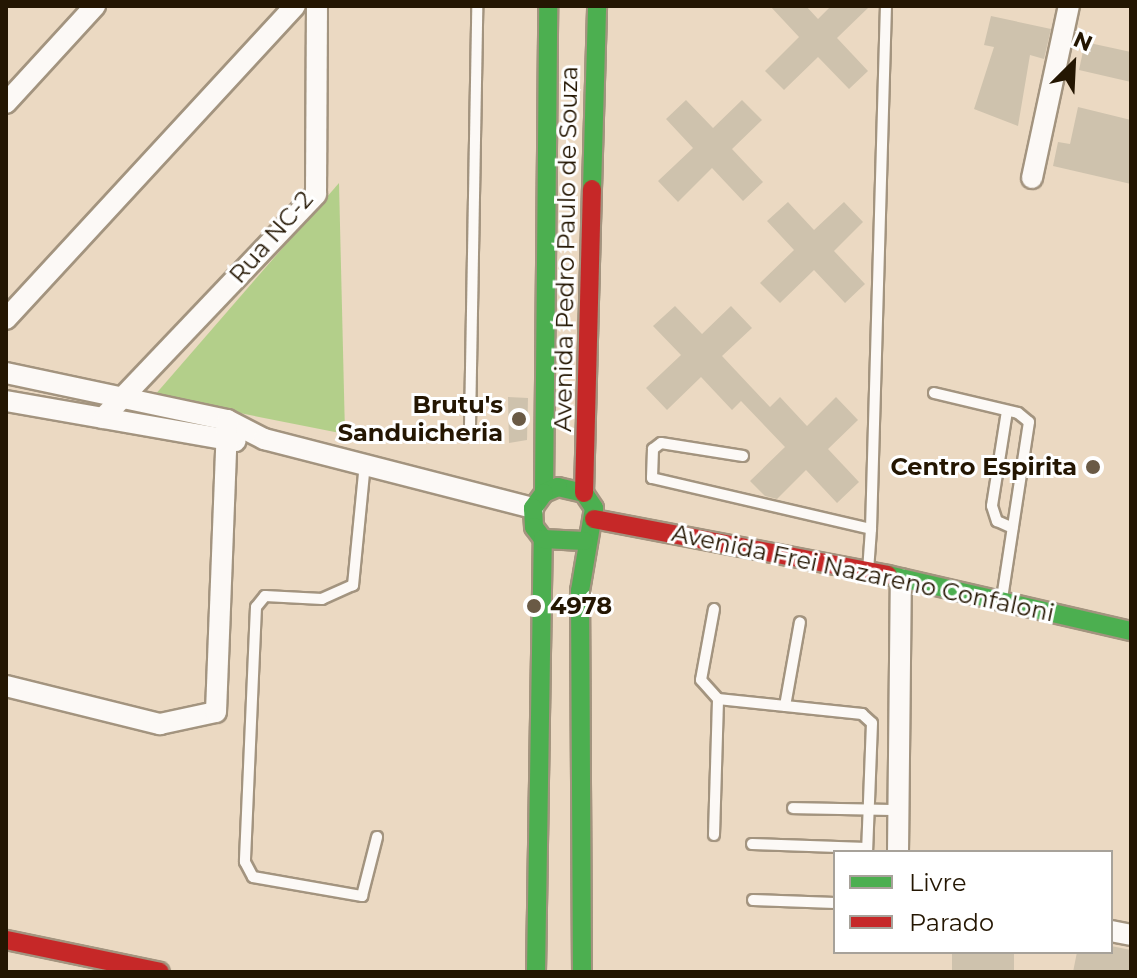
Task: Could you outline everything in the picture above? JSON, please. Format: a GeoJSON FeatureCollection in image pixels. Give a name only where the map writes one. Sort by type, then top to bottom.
{"type":"FeatureCollection","features":[{"type":"Feature","properties":{"kind":"main road"},"geometry":{"type":"LineString","coordinates":[[579,6],[586,46],[594,58]]}},
{"type":"Feature","properties":{"kind":"main road","name":"Avenida Pedro Paulo de Souza"},"geometry":{"type":"LineString","coordinates":[[584,493],[597,6]]}},
{"type":"Feature","properties":{"kind":"main road","name":"Avenida Pedro Paulo de Souza"},"geometry":{"type":"LineString","coordinates":[[538,500],[551,10]]}},
{"type":"Feature","properties":{"kind":"main road"},"geometry":{"type":"LineString","coordinates":[[536,972],[543,539],[534,527],[538,500],[558,487],[584,493],[594,519],[584,541],[582,972]]}},
{"type":"Feature","properties":{"kind":"main road","name":"Avenida Frei Nazareno Confaloni"},"geometry":{"type":"LineString","coordinates":[[594,519],[868,571],[1131,631]]}},
{"type":"Feature","properties":{"kind":"main road"},"geometry":{"type":"LineString","coordinates":[[543,539],[584,541]]}},
{"type":"Feature","properties":{"kind":"main road"},"geometry":{"type":"LineString","coordinates":[[6,940],[160,972]]}},
{"type":"Feature","properties":{"kind":"street"},"geometry":{"type":"LineString","coordinates":[[6,103],[95,6]]}},
{"type":"Feature","properties":{"kind":"street"},"geometry":{"type":"LineString","coordinates":[[6,319],[295,6]]}},
{"type":"Feature","properties":{"kind":"street","name":"Rua NC-2"},"geometry":{"type":"LineString","coordinates":[[103,418],[316,194],[317,6]]}},
{"type":"Feature","properties":{"kind":"street"},"geometry":{"type":"LineString","coordinates":[[1032,178],[1069,6]]}},
{"type":"Feature","properties":{"kind":"street"},"geometry":{"type":"LineString","coordinates":[[6,373],[123,395],[227,420],[264,439],[538,500]]}},
{"type":"Feature","properties":{"kind":"street"},"geometry":{"type":"LineString","coordinates":[[6,401],[224,442],[264,439]]}},
{"type":"Feature","properties":{"kind":"street"},"geometry":{"type":"LineString","coordinates":[[6,686],[160,724],[216,712],[227,420]]}},
{"type":"Feature","properties":{"kind":"street"},"geometry":{"type":"LineString","coordinates":[[898,850],[901,579]]}},
{"type":"Feature","properties":{"kind":"lane"},"geometry":{"type":"LineString","coordinates":[[470,426],[477,6]]}},
{"type":"Feature","properties":{"kind":"lane"},"geometry":{"type":"LineString","coordinates":[[868,571],[886,6]]}},
{"type":"Feature","properties":{"kind":"lane"},"geometry":{"type":"LineString","coordinates":[[934,393],[1024,417],[1030,434],[1002,601]]}},
{"type":"Feature","properties":{"kind":"lane"},"geometry":{"type":"LineString","coordinates":[[1007,411],[992,506],[997,521],[1013,528]]}},
{"type":"Feature","properties":{"kind":"lane"},"geometry":{"type":"LineString","coordinates":[[743,456],[661,443],[653,449],[652,478],[871,529]]}},
{"type":"Feature","properties":{"kind":"lane"},"geometry":{"type":"LineString","coordinates":[[365,463],[353,585],[322,599],[265,596],[256,607],[245,862],[253,877],[362,896],[377,837]]}},
{"type":"Feature","properties":{"kind":"lane"},"geometry":{"type":"LineString","coordinates":[[714,609],[701,680],[718,699],[862,714],[872,723],[867,850],[752,844]]}},
{"type":"Feature","properties":{"kind":"lane"},"geometry":{"type":"LineString","coordinates":[[785,706],[800,622]]}},
{"type":"Feature","properties":{"kind":"lane"},"geometry":{"type":"LineString","coordinates":[[714,835],[718,699]]}},
{"type":"Feature","properties":{"kind":"lane"},"geometry":{"type":"LineString","coordinates":[[793,808],[900,810]]}},
{"type":"Feature","properties":{"kind":"lane"},"geometry":{"type":"LineString","coordinates":[[753,900],[833,903]]}},
{"type":"Feature","properties":{"kind":"green space"},"geometry":{"type":"Polygon","coordinates":[[[339,183],[345,434],[154,396],[339,183]]]}},
{"type":"Feature","properties":{"kind":"building"},"geometry":{"type":"Polygon","coordinates":[[[770,6],[806,6],[818,19],[831,6],[870,6],[837,38],[868,71],[849,89],[818,57],[784,90],[765,71],[799,37],[770,6]]]}},
{"type":"Feature","properties":{"kind":"building"},"geometry":{"type":"Polygon","coordinates":[[[991,16],[1051,29],[1044,59],[1030,55],[1018,126],[974,109],[994,47],[984,45],[991,16]]]}},
{"type":"Feature","properties":{"kind":"building"},"geometry":{"type":"Polygon","coordinates":[[[1085,42],[1131,52],[1131,82],[1079,70],[1085,42]]]}},
{"type":"Feature","properties":{"kind":"building"},"geometry":{"type":"Polygon","coordinates":[[[686,100],[713,128],[742,100],[762,120],[732,149],[763,182],[743,201],[712,168],[678,202],[658,181],[693,148],[666,119],[686,100]]]}},
{"type":"Feature","properties":{"kind":"building"},"geometry":{"type":"Polygon","coordinates":[[[1078,107],[1131,120],[1131,184],[1053,166],[1058,142],[1070,144],[1078,107]]]}},
{"type":"Feature","properties":{"kind":"building"},"geometry":{"type":"Polygon","coordinates":[[[788,202],[814,230],[844,202],[863,222],[834,251],[865,284],[845,303],[814,270],[780,303],[760,283],[794,250],[767,221],[788,202]]]}},
{"type":"Feature","properties":{"kind":"building"},"geometry":{"type":"Polygon","coordinates":[[[675,306],[702,334],[731,306],[752,328],[722,356],[770,407],[780,397],[807,426],[836,397],[858,420],[828,449],[859,482],[837,503],[806,470],[777,499],[765,496],[750,481],[785,447],[741,401],[732,410],[701,377],[667,410],[646,388],[681,355],[653,326],[675,306]]]}},
{"type":"Feature","properties":{"kind":"building"},"geometry":{"type":"Polygon","coordinates":[[[508,397],[528,398],[527,440],[509,443],[508,397]]]}},
{"type":"Feature","properties":{"kind":"building"},"geometry":{"type":"Polygon","coordinates":[[[1113,946],[1131,950],[1131,972],[1073,972],[1077,954],[1113,954],[1113,946]]]}},
{"type":"Feature","properties":{"kind":"building"},"geometry":{"type":"Polygon","coordinates":[[[952,954],[1014,954],[1014,972],[952,972],[952,954]]]}},
{"type":"Feature","properties":{"kind":"traffic: fast"},"geometry":{"type":"LineString","coordinates":[[544,493],[548,6]]}},
{"type":"Feature","properties":{"kind":"traffic: fast"},"geometry":{"type":"LineString","coordinates":[[592,189],[597,6]]}},
{"type":"Feature","properties":{"kind":"traffic: fast"},"geometry":{"type":"LineString","coordinates":[[582,972],[580,591],[594,508],[584,493],[558,487],[544,493],[533,508],[534,527],[543,539],[584,541]]}},
{"type":"Feature","properties":{"kind":"traffic: fast"},"geometry":{"type":"LineString","coordinates":[[536,972],[543,539]]}},
{"type":"Feature","properties":{"kind":"traffic: fast"},"geometry":{"type":"LineString","coordinates":[[888,575],[1131,631]]}},
{"type":"Feature","properties":{"kind":"traffic: jam"},"geometry":{"type":"LineString","coordinates":[[584,493],[592,189]]}},
{"type":"Feature","properties":{"kind":"traffic: jam"},"geometry":{"type":"LineString","coordinates":[[594,519],[888,575]]}},
{"type":"Feature","properties":{"kind":"traffic: jam"},"geometry":{"type":"LineString","coordinates":[[6,940],[160,972]]}},
{"type":"Feature","properties":{"kind":"place","name":"Brutu's Sanduicheria"},"geometry":{"type":"Point","coordinates":[519,419]}},
{"type":"Feature","properties":{"kind":"place","name":"Centro Espirita"},"geometry":{"type":"Point","coordinates":[1093,467]}},
{"type":"Feature","properties":{"kind":"place","name":"4978"},"geometry":{"type":"Point","coordinates":[534,606]}}]}
